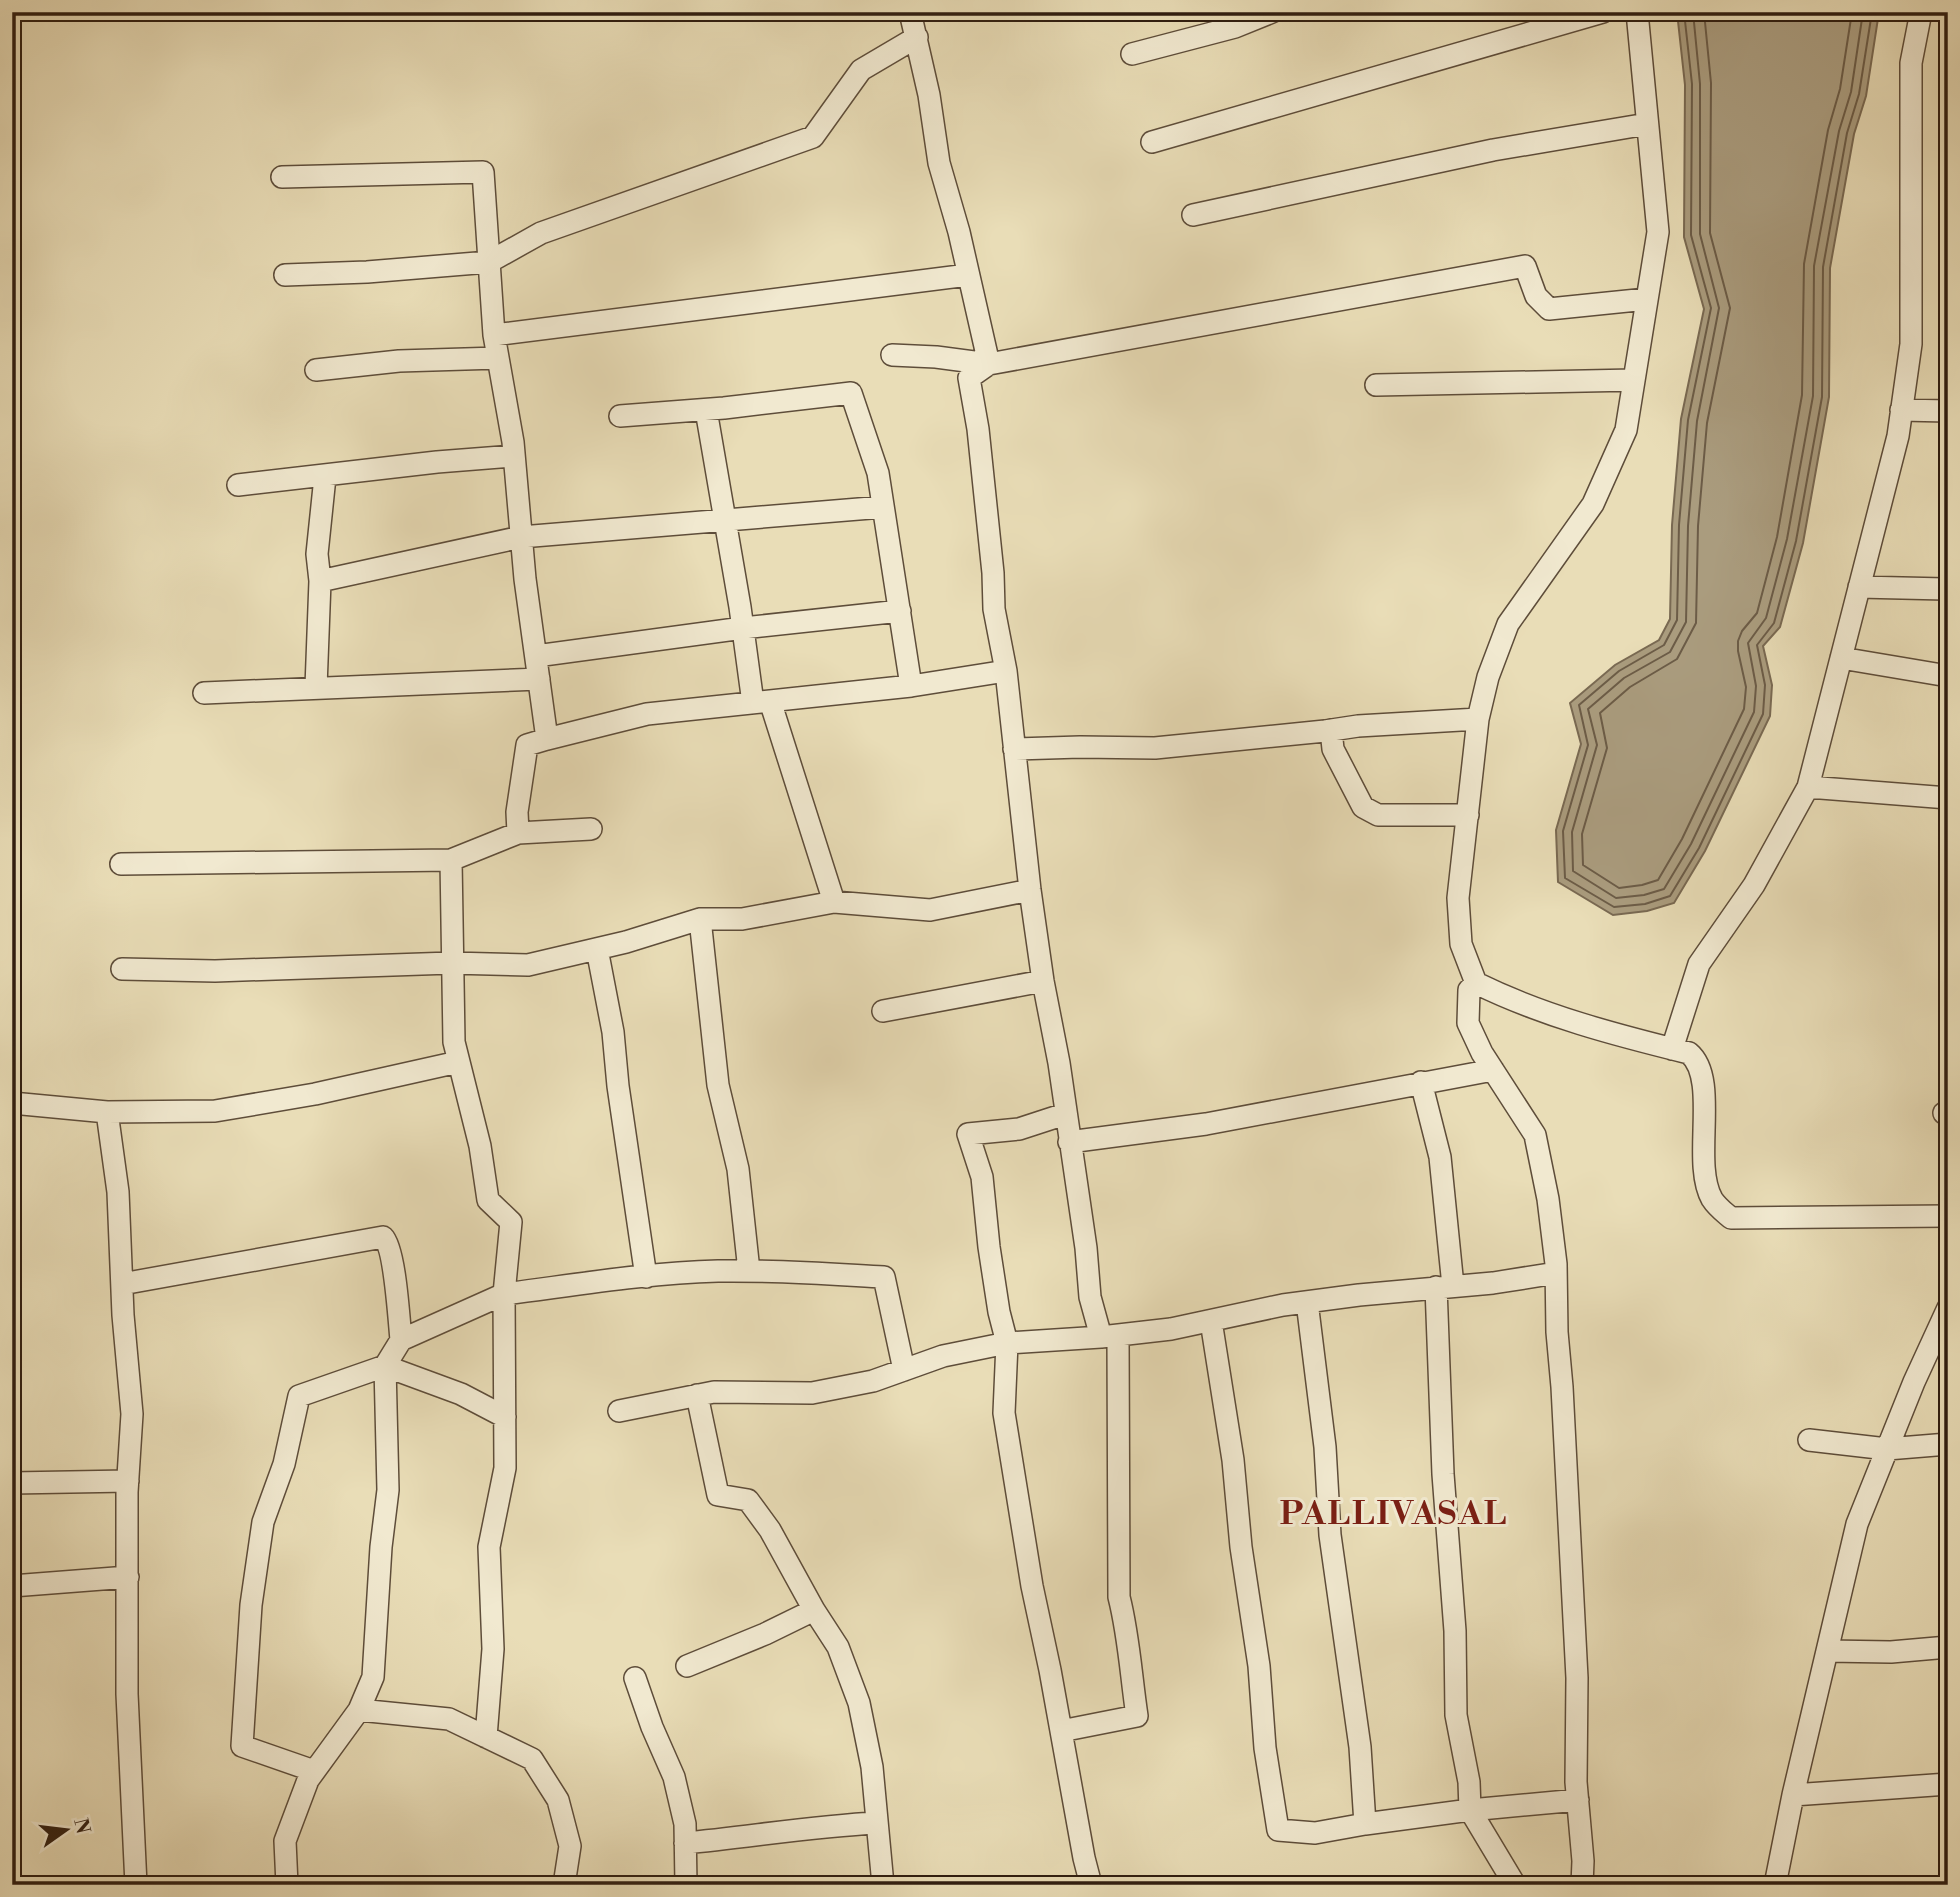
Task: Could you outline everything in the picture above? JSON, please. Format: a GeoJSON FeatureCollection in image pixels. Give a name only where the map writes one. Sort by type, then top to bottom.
{"type":"FeatureCollection","features":[{"type":"Feature","properties":{"kind":"street"},"geometry":{"type":"LineString","coordinates":[[911,12],[929,94],[939,163],[989,364]]}},
{"type":"Feature","properties":{"kind":"street"},"geometry":{"type":"LineString","coordinates":[[1132,54],[1235,26],[1272,12]]}},
{"type":"Feature","properties":{"kind":"street"},"geometry":{"type":"LineString","coordinates":[[1152,142],[1602,12]]}},
{"type":"Feature","properties":{"kind":"street"},"geometry":{"type":"LineString","coordinates":[[1637,12],[1658,232],[1626,430],[1593,504],[1508,624],[1488,677],[1478,719],[1458,898],[1461,944],[1476,984],[1536,1011],[1689,1053],[1696,1059],[1703,1076],[1707,1187],[1721,1210],[1731,1218],[1948,1216]]}},
{"type":"Feature","properties":{"kind":"street"},"geometry":{"type":"LineString","coordinates":[[1672,1049],[1699,964],[1754,885],[1808,788],[1898,436],[1911,344],[1911,63],[1921,12]]}},
{"type":"Feature","properties":{"kind":"street"},"geometry":{"type":"LineString","coordinates":[[285,275],[367,272],[489,261],[541,233],[813,137],[861,70],[917,37]]}},
{"type":"Feature","properties":{"kind":"street"},"geometry":{"type":"LineString","coordinates":[[1194,215],[1493,150],[1647,124]]}},
{"type":"Feature","properties":{"kind":"street"},"geometry":{"type":"LineString","coordinates":[[282,177],[483,172],[494,335],[514,456],[521,537],[547,738]]}},
{"type":"Feature","properties":{"kind":"street"},"geometry":{"type":"LineString","coordinates":[[892,355],[989,364],[1525,266],[1536,296],[1549,309],[1647,299]]}},
{"type":"Feature","properties":{"kind":"street"},"geometry":{"type":"LineString","coordinates":[[494,335],[968,275]]}},
{"type":"Feature","properties":{"kind":"street"},"geometry":{"type":"LineString","coordinates":[[316,370],[399,361],[498,358]]}},
{"type":"Feature","properties":{"kind":"street"},"geometry":{"type":"LineString","coordinates":[[989,364],[969,378],[978,429],[995,609],[1006,671],[1030,890],[1043,981],[1059,1063],[1086,1248],[1090,1297],[1109,1336],[1119,1597],[1127,1629],[1137,1716],[1061,1731]]}},
{"type":"Feature","properties":{"kind":"street"},"geometry":{"type":"LineString","coordinates":[[1376,385],[1634,380]]}},
{"type":"Feature","properties":{"kind":"street"},"geometry":{"type":"LineString","coordinates":[[620,416],[706,410],[851,393],[877,473],[911,685]]}},
{"type":"Feature","properties":{"kind":"street"},"geometry":{"type":"LineString","coordinates":[[706,410],[743,628],[761,702],[834,902]]}},
{"type":"Feature","properties":{"kind":"street"},"geometry":{"type":"LineString","coordinates":[[1902,410],[1948,411]]}},
{"type":"Feature","properties":{"kind":"street"},"geometry":{"type":"LineString","coordinates":[[238,485],[514,456]]}},
{"type":"Feature","properties":{"kind":"street"},"geometry":{"type":"LineString","coordinates":[[316,687],[320,581],[317,554],[325,477]]}},
{"type":"Feature","properties":{"kind":"street"},"geometry":{"type":"LineString","coordinates":[[320,581],[521,537],[883,507]]}},
{"type":"Feature","properties":{"kind":"street"},"geometry":{"type":"LineString","coordinates":[[1860,587],[1945,589],[1948,586]]}},
{"type":"Feature","properties":{"kind":"street"},"geometry":{"type":"LineString","coordinates":[[536,656],[743,628],[900,611]]}},
{"type":"Feature","properties":{"kind":"street"},"geometry":{"type":"LineString","coordinates":[[1841,658],[1948,676]]}},
{"type":"Feature","properties":{"kind":"street"},"geometry":{"type":"LineString","coordinates":[[518,833],[517,811],[527,745],[547,738],[647,714],[911,685],[1006,671]]}},
{"type":"Feature","properties":{"kind":"street"},"geometry":{"type":"LineString","coordinates":[[204,694],[539,679]]}},
{"type":"Feature","properties":{"kind":"street"},"geometry":{"type":"LineString","coordinates":[[1014,749],[1155,748],[1372,725],[1478,719]]}},
{"type":"Feature","properties":{"kind":"street"},"geometry":{"type":"LineString","coordinates":[[1331,730],[1333,749],[1363,807],[1378,815],[1468,815]]}},
{"type":"Feature","properties":{"kind":"street"},"geometry":{"type":"LineString","coordinates":[[1808,788],[1948,798]]}},
{"type":"Feature","properties":{"kind":"street"},"geometry":{"type":"LineString","coordinates":[[121,864],[452,860],[518,833],[592,829]]}},
{"type":"Feature","properties":{"kind":"street"},"geometry":{"type":"LineString","coordinates":[[452,860],[451,963],[454,1042],[480,1146],[488,1200],[511,1222],[504,1294],[505,1468],[489,1547],[493,1649],[486,1737]]}},
{"type":"Feature","properties":{"kind":"street"},"geometry":{"type":"LineString","coordinates":[[121,969],[242,970],[451,963],[528,965],[597,949],[700,919],[742,919],[834,902],[930,910],[1030,890]]}},
{"type":"Feature","properties":{"kind":"street"},"geometry":{"type":"LineString","coordinates":[[700,919],[718,1085],[738,1168],[749,1271]]}},
{"type":"Feature","properties":{"kind":"street"},"geometry":{"type":"LineString","coordinates":[[597,949],[613,1032],[618,1086],[646,1277]]}},
{"type":"Feature","properties":{"kind":"street"},"geometry":{"type":"LineString","coordinates":[[883,1011],[1043,981]]}},
{"type":"Feature","properties":{"kind":"street"},"geometry":{"type":"LineString","coordinates":[[1476,984],[1469,990],[1468,1023],[1493,1070],[1535,1135],[1548,1199],[1556,1273],[1577,1678],[1582,1885]]}},
{"type":"Feature","properties":{"kind":"street"},"geometry":{"type":"LineString","coordinates":[[12,1103],[107,1112],[215,1111],[315,1094],[458,1062]]}},
{"type":"Feature","properties":{"kind":"street"},"geometry":{"type":"LineString","coordinates":[[1069,1142],[1206,1124],[1493,1070]]}},
{"type":"Feature","properties":{"kind":"street"},"geometry":{"type":"LineString","coordinates":[[1421,1082],[1440,1157],[1444,1286],[1443,1474],[1455,1631],[1456,1715],[1469,1783],[1470,1810],[1515,1885]]}},
{"type":"Feature","properties":{"kind":"street"},"geometry":{"type":"LineString","coordinates":[[107,1112],[118,1192],[121,1284],[132,1414],[128,1481],[127,1694],[136,1885]]}},
{"type":"Feature","properties":{"kind":"street"},"geometry":{"type":"LineString","coordinates":[[1065,1114],[1019,1129],[968,1134],[982,1177],[989,1247],[999,1312],[1007,1343],[1004,1413],[1032,1586],[1091,1885]]}},
{"type":"Feature","properties":{"kind":"street"},"geometry":{"type":"LineString","coordinates":[[121,1284],[383,1237],[388,1241],[391,1257],[401,1340]]}},
{"type":"Feature","properties":{"kind":"street"},"geometry":{"type":"LineString","coordinates":[[287,1885],[285,1841],[307,1780],[359,1710],[373,1677],[381,1546],[388,1490],[385,1366],[401,1340],[504,1294],[646,1277],[749,1271],[884,1277],[904,1370]]}},
{"type":"Feature","properties":{"kind":"street"},"geometry":{"type":"LineString","coordinates":[[619,1411],[714,1392],[812,1393],[873,1381],[943,1356],[1007,1343],[1171,1329],[1307,1302],[1493,1283],[1556,1273]]}},
{"type":"Feature","properties":{"kind":"street"},"geometry":{"type":"LineString","coordinates":[[1307,1302],[1325,1447],[1330,1535],[1360,1747],[1365,1824]]}},
{"type":"Feature","properties":{"kind":"street"},"geometry":{"type":"LineString","coordinates":[[1775,1885],[1793,1796],[1857,1524],[1914,1382],[1948,1308]]}},
{"type":"Feature","properties":{"kind":"street"},"geometry":{"type":"LineString","coordinates":[[1211,1321],[1233,1460],[1241,1547],[1259,1666],[1265,1748],[1278,1830],[1315,1833],[1470,1810],[1578,1800]]}},
{"type":"Feature","properties":{"kind":"street"},"geometry":{"type":"LineString","coordinates":[[314,1771],[242,1746],[251,1605],[263,1522],[284,1464],[299,1396],[385,1366],[461,1394],[506,1417]]}},
{"type":"Feature","properties":{"kind":"street"},"geometry":{"type":"LineString","coordinates":[[697,1395],[718,1495],[748,1500],[770,1530],[814,1610],[838,1647],[859,1703],[872,1767],[883,1885]]}},
{"type":"Feature","properties":{"kind":"street"},"geometry":{"type":"LineString","coordinates":[[1808,1440],[1887,1449],[1948,1444]]}},
{"type":"Feature","properties":{"kind":"street"},"geometry":{"type":"LineString","coordinates":[[12,1483],[128,1481]]}},
{"type":"Feature","properties":{"kind":"street"},"geometry":{"type":"LineString","coordinates":[[12,1586],[128,1577]]}},
{"type":"Feature","properties":{"kind":"street"},"geometry":{"type":"LineString","coordinates":[[687,1666],[765,1634],[814,1610]]}},
{"type":"Feature","properties":{"kind":"street"},"geometry":{"type":"LineString","coordinates":[[1827,1651],[1891,1652],[1948,1647]]}},
{"type":"Feature","properties":{"kind":"street"},"geometry":{"type":"LineString","coordinates":[[635,1678],[652,1727],[674,1777],[685,1824],[686,1885]]}},
{"type":"Feature","properties":{"kind":"street"},"geometry":{"type":"LineString","coordinates":[[359,1710],[449,1719],[532,1759],[558,1800],[570,1846],[564,1885]]}},
{"type":"Feature","properties":{"kind":"street"},"geometry":{"type":"LineString","coordinates":[[1793,1796],[1948,1784]]}},
{"type":"Feature","properties":{"kind":"street"},"geometry":{"type":"LineString","coordinates":[[685,1843],[829,1825],[877,1823]]}},
{"type":"Feature","properties":{"kind":"water"},"geometry":{"type":"Polygon","coordinates":[[[1677,12],[1879,12],[1866,96],[1854,134],[1830,268],[1829,397],[1803,543],[1780,627],[1763,646],[1772,685],[1770,716],[1705,851],[1674,903],[1647,911],[1613,915],[1558,882],[1556,830],[1581,744],[1570,703],[1615,665],[1659,640],[1670,619],[1672,525],[1681,419],[1704,309],[1684,237],[1685,85],[1677,12]]]}},
{"type":"Feature","properties":{"kind":"district","name":"PALLIVASAL"},"geometry":{"type":"Point","coordinates":[1394,1514]}}]}
